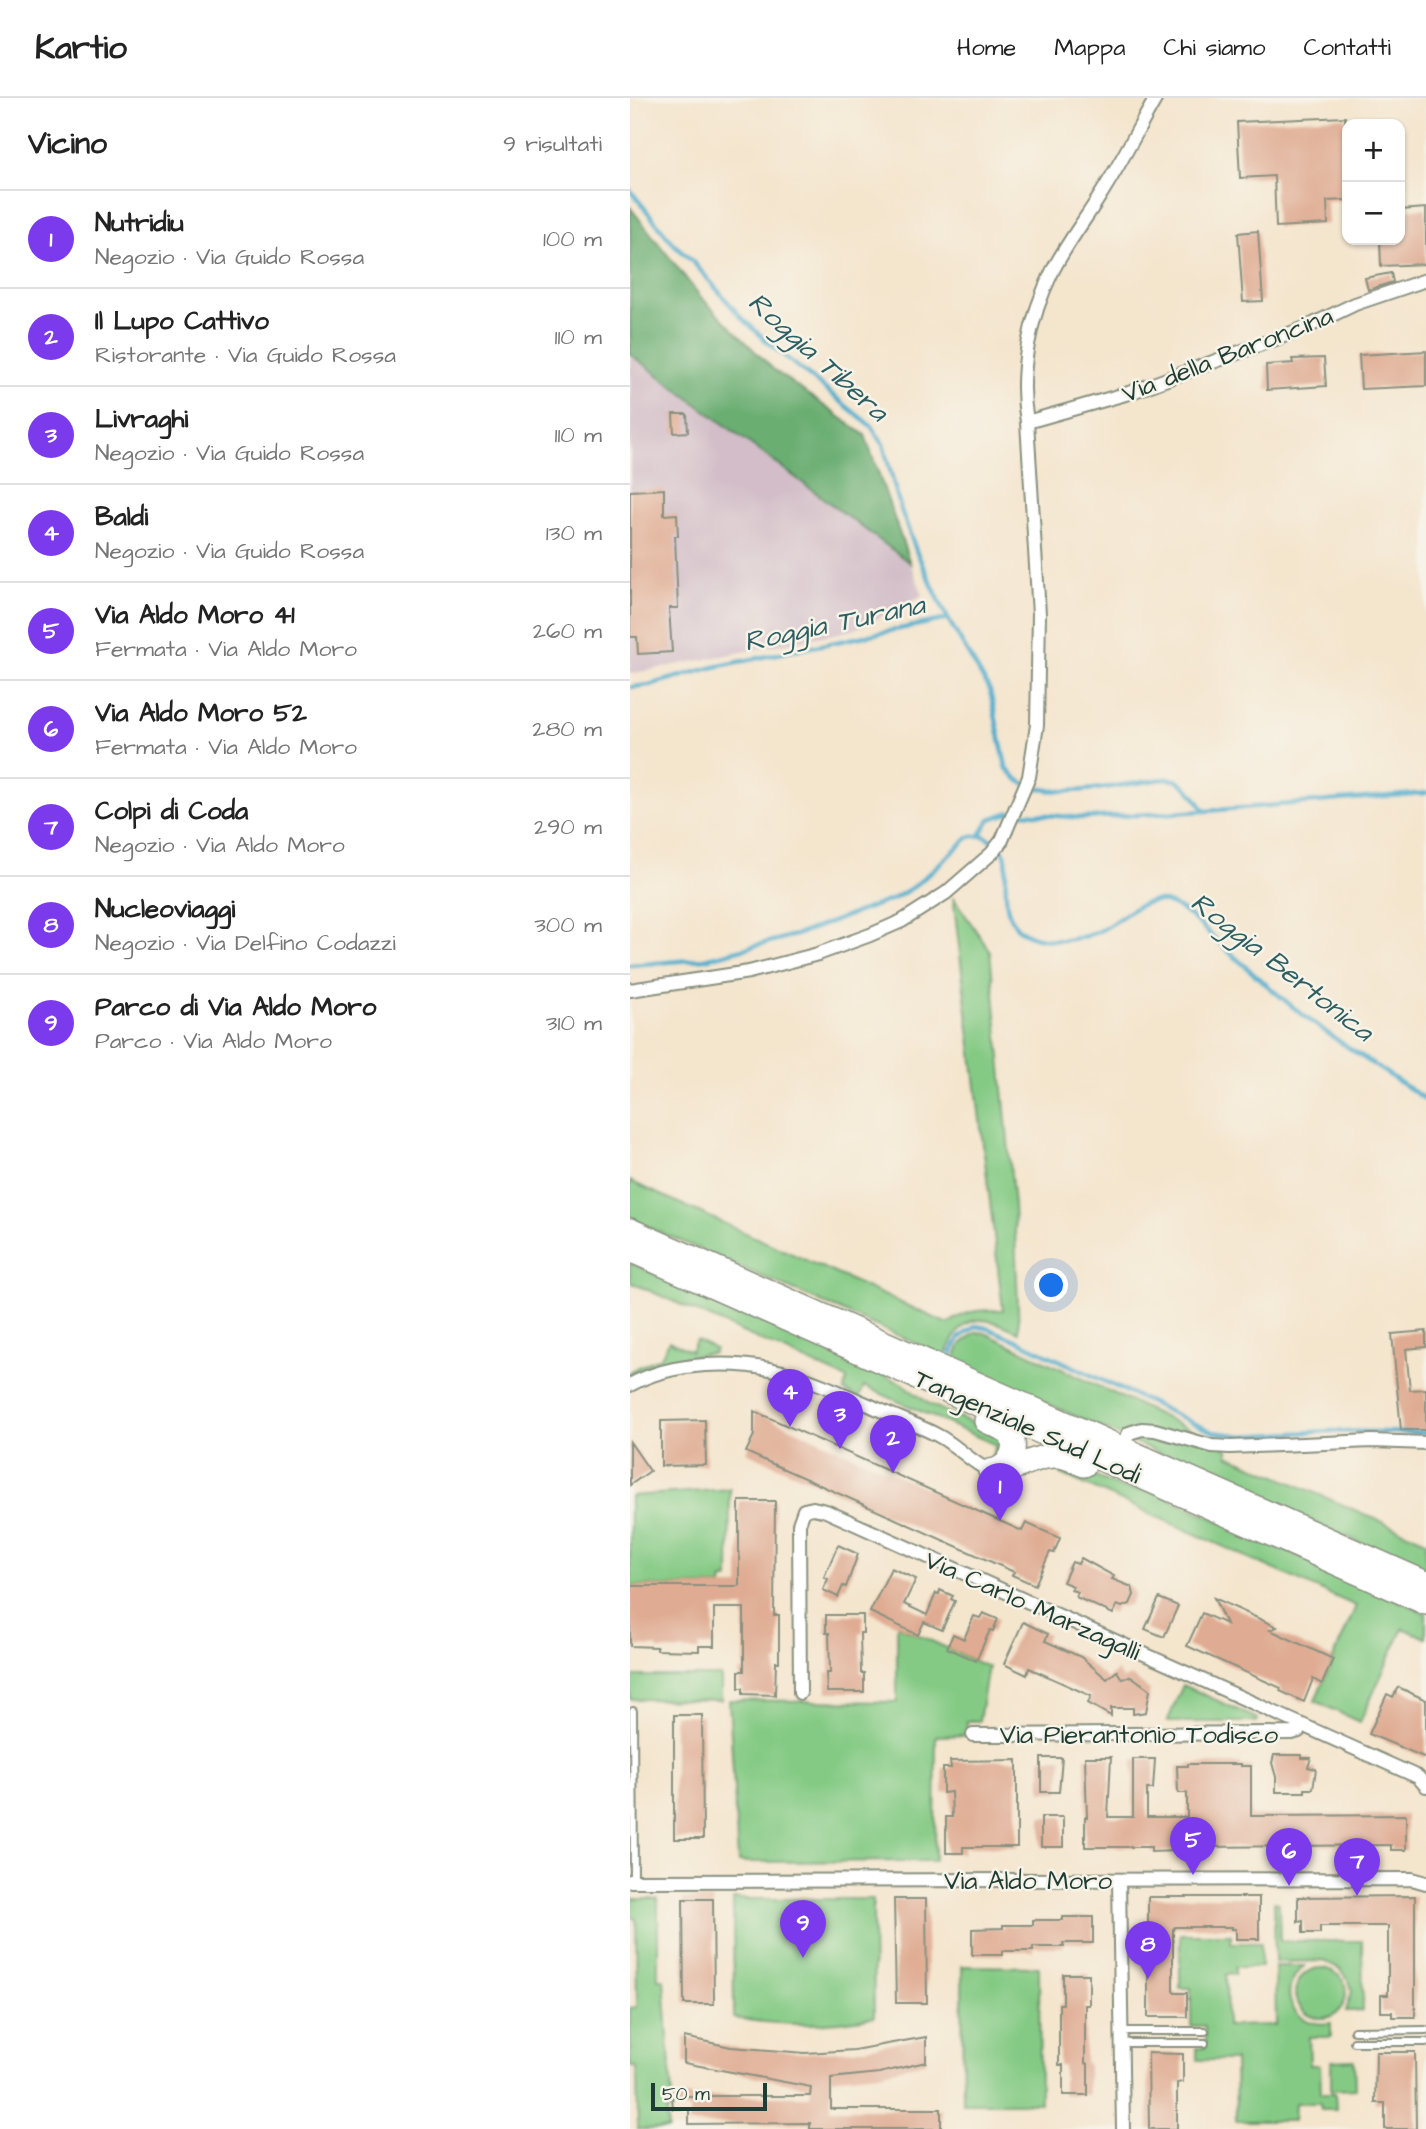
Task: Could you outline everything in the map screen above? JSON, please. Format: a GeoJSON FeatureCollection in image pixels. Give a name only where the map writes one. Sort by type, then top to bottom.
{"type":"FeatureCollection","features":[{"type":"Feature","properties":{"kind":"highway","name":"Tangenziale Sud Lodi"},"geometry":{"type":"LineString","coordinates":[[630,1230],[1426,1583]]}},
{"type":"Feature","properties":{"kind":"highway","name":"Tangenziale Sud Lodi"},"geometry":{"type":"LineString","coordinates":[[630,1250],[1426,1603]]}},
{"type":"Feature","properties":{"kind":"highway"},"geometry":{"type":"LineString","coordinates":[[917,1377],[942,1401],[1009,1432],[1013,1443],[1010,1460],[999,1470],[990,1471]]}},
{"type":"Feature","properties":{"kind":"highway"},"geometry":{"type":"LineString","coordinates":[[990,1471],[1007,1471],[1056,1455],[1118,1479],[1149,1479]]}},
{"type":"Feature","properties":{"kind":"street"},"geometry":{"type":"LineString","coordinates":[[631,989],[749,972],[818,954],[870,935],[925,908],[992,853],[1002,840],[1029,777],[1037,725],[1039,614],[1027,422],[1023,404],[1025,367],[1032,328],[1052,272],[1106,187],[1156,98]]}},
{"type":"Feature","properties":{"kind":"street","name":"Via della Baroncina"},"geometry":{"type":"LineString","coordinates":[[1027,422],[1129,393],[1305,328],[1356,304],[1426,279]]}},
{"type":"Feature","properties":{"kind":"street"},"geometry":{"type":"LineString","coordinates":[[630,1385],[653,1375],[693,1367],[719,1365],[779,1371],[835,1390],[937,1435],[976,1465],[990,1471]]}},
{"type":"Feature","properties":{"kind":"street"},"geometry":{"type":"LineString","coordinates":[[1121,1447],[1129,1433],[1142,1429],[1212,1446],[1230,1447],[1372,1441],[1426,1443]]}},
{"type":"Feature","properties":{"kind":"street","name":"Via Carlo Marzagalli"},"geometry":{"type":"LineString","coordinates":[[800,1693],[799,1524],[804,1510],[813,1508],[826,1511],[1418,1777],[1426,1786]]}},
{"type":"Feature","properties":{"kind":"street","name":"Via Pierantonio Todisco"},"geometry":{"type":"LineString","coordinates":[[973,1735],[1292,1733],[1299,1731],[1302,1726]]}},
{"type":"Feature","properties":{"kind":"street","name":"Via Aldo Moro"},"geometry":{"type":"LineString","coordinates":[[632,1881],[1412,1879],[1426,1883]]}},
{"type":"Feature","properties":{"kind":"street"},"geometry":{"type":"LineString","coordinates":[[1119,1880],[1123,2129]]}},
{"type":"Feature","properties":{"kind":"lane"},"geometry":{"type":"LineString","coordinates":[[632,1881],[634,1711]]}},
{"type":"Feature","properties":{"kind":"lane"},"geometry":{"type":"LineString","coordinates":[[1354,2031],[1426,2030]]}},
{"type":"Feature","properties":{"kind":"lane"},"geometry":{"type":"LineString","coordinates":[[1122,2037],[1205,2031]]}},
{"type":"Feature","properties":{"kind":"lane"},"geometry":{"type":"LineString","coordinates":[[1122,2037],[1205,2043]]}},
{"type":"Feature","properties":{"kind":"lane"},"geometry":{"type":"LineString","coordinates":[[1354,2042],[1426,2042]]}},
{"type":"Feature","properties":{"kind":"shaded area"},"geometry":{"type":"Polygon","coordinates":[[[630,354],[910,563],[923,595],[854,630],[630,674],[630,354]]]}},
{"type":"Feature","properties":{"kind":"green space"},"geometry":{"type":"Polygon","coordinates":[[[630,207],[700,296],[774,370],[865,435],[910,563],[630,354],[630,207]]]}},
{"type":"Feature","properties":{"kind":"green space"},"geometry":{"type":"Polygon","coordinates":[[[953,897],[990,951],[1014,1205],[1019,1332],[993,1322],[974,1321],[959,1331],[945,1356],[630,1219],[630,1181],[948,1324],[968,1313],[1003,1310],[953,897]]]}},
{"type":"Feature","properties":{"kind":"green space"},"geometry":{"type":"Polygon","coordinates":[[[630,1263],[901,1383],[931,1405],[998,1434],[1005,1452],[990,1461],[996,1445],[864,1386],[859,1398],[844,1391],[847,1379],[630,1282],[630,1263]]]}},
{"type":"Feature","properties":{"kind":"green space"},"geometry":{"type":"Polygon","coordinates":[[[976,1332],[985,1333],[1189,1429],[1218,1440],[1228,1450],[1228,1455],[1426,1541],[1426,1572],[954,1362],[961,1344],[976,1332]]]}},
{"type":"Feature","properties":{"kind":"green space"},"geometry":{"type":"Polygon","coordinates":[[[696,1340],[715,1349],[713,1353],[667,1360],[630,1375],[630,1371],[661,1357],[669,1341],[691,1351],[696,1340]]]}},
{"type":"Feature","properties":{"kind":"green space"},"geometry":{"type":"Polygon","coordinates":[[[1053,1466],[1071,1466],[1124,1489],[1152,1491],[1426,1613],[1426,1638],[1403,1628],[1360,1722],[1355,1720],[1315,1701],[1356,1606],[1050,1469],[1053,1466]]]}},
{"type":"Feature","properties":{"kind":"green space"},"geometry":{"type":"Polygon","coordinates":[[[730,1489],[729,1579],[723,1579],[722,1586],[630,1586],[630,1496],[730,1489]]]}},
{"type":"Feature","properties":{"kind":"green space"},"geometry":{"type":"Polygon","coordinates":[[[897,1625],[988,1667],[979,1721],[967,1721],[967,1735],[936,1736],[935,1861],[738,1862],[729,1700],[897,1702],[897,1625]]]}},
{"type":"Feature","properties":{"kind":"green space"},"geometry":{"type":"Polygon","coordinates":[[[630,1676],[721,1676],[721,1700],[630,1699],[630,1676]]]}},
{"type":"Feature","properties":{"kind":"green space"},"geometry":{"type":"Polygon","coordinates":[[[1183,1685],[1258,1719],[1257,1722],[1167,1722],[1183,1685]]]}},
{"type":"Feature","properties":{"kind":"green space"},"geometry":{"type":"Polygon","coordinates":[[[630,1899],[658,1899],[658,1979],[664,1979],[673,2109],[667,2110],[668,2129],[638,2129],[637,2067],[630,2066],[630,2008],[637,2007],[636,1918],[630,1918],[630,1899]]]}},
{"type":"Feature","properties":{"kind":"green space"},"geometry":{"type":"Polygon","coordinates":[[[733,1899],[873,1899],[874,2017],[804,2024],[734,2018],[733,1899]]]}},
{"type":"Feature","properties":{"kind":"green space"},"geometry":{"type":"Polygon","coordinates":[[[1274,1902],[1279,1903],[1280,1941],[1362,1941],[1363,2011],[1346,2011],[1352,1991],[1341,1969],[1323,1961],[1275,1962],[1274,1902]]]}},
{"type":"Feature","properties":{"kind":"green space"},"geometry":{"type":"Polygon","coordinates":[[[1180,1934],[1231,1934],[1231,1943],[1261,1943],[1261,1967],[1235,1967],[1235,1974],[1226,1975],[1227,2026],[1276,2025],[1275,1966],[1304,1966],[1290,1986],[1289,1997],[1298,2014],[1307,2020],[1331,2023],[1331,2037],[1309,2037],[1310,2065],[1320,2065],[1321,2093],[1335,2093],[1336,2109],[1321,2109],[1320,2103],[1295,2103],[1294,2121],[1236,2121],[1235,2060],[1197,2060],[1197,2048],[1205,2048],[1205,2026],[1191,2026],[1191,1988],[1180,1988],[1180,1934]]]}},
{"type":"Feature","properties":{"kind":"green space"},"geometry":{"type":"Polygon","coordinates":[[[962,1966],[1039,1967],[1040,2103],[963,2103],[962,1966]]]}},
{"type":"Feature","properties":{"kind":"green space"},"geometry":{"type":"Polygon","coordinates":[[[1321,1968],[1339,1975],[1346,1993],[1339,2011],[1321,2018],[1303,2011],[1296,1993],[1303,1975],[1321,1968]]]}},
{"type":"Feature","properties":{"kind":"green space"},"geometry":{"type":"Polygon","coordinates":[[[1354,2060],[1355,2089],[1331,2090],[1331,2061],[1354,2060]]]}},
{"type":"Feature","properties":{"kind":"building"},"geometry":{"type":"Polygon","coordinates":[[[1345,117],[1342,119],[1342,200],[1327,201],[1328,224],[1276,227],[1274,176],[1240,178],[1237,122],[1345,117]]]}},
{"type":"Feature","properties":{"kind":"building"},"geometry":{"type":"Polygon","coordinates":[[[1426,208],[1426,264],[1381,266],[1380,245],[1405,245],[1405,210],[1426,208]]]}},
{"type":"Feature","properties":{"kind":"building"},"geometry":{"type":"Polygon","coordinates":[[[1258,231],[1263,301],[1243,302],[1238,233],[1258,231]]]}},
{"type":"Feature","properties":{"kind":"building"},"geometry":{"type":"Polygon","coordinates":[[[1391,273],[1393,282],[1368,290],[1365,278],[1391,273]]]}},
{"type":"Feature","properties":{"kind":"building"},"geometry":{"type":"Polygon","coordinates":[[[1426,351],[1426,386],[1361,389],[1359,355],[1426,351]]]}},
{"type":"Feature","properties":{"kind":"building"},"geometry":{"type":"Polygon","coordinates":[[[1324,358],[1326,386],[1267,390],[1266,365],[1293,363],[1292,359],[1324,358]]]}},
{"type":"Feature","properties":{"kind":"building"},"geometry":{"type":"Polygon","coordinates":[[[673,414],[687,414],[688,432],[674,433],[673,414]]]}},
{"type":"Feature","properties":{"kind":"building"},"geometry":{"type":"Polygon","coordinates":[[[664,489],[664,515],[677,514],[678,536],[675,536],[678,608],[669,608],[672,652],[638,654],[637,637],[630,637],[630,491],[664,489]]]}},
{"type":"Feature","properties":{"kind":"building"},"geometry":{"type":"Polygon","coordinates":[[[1426,1331],[1426,1347],[1406,1349],[1410,1390],[1426,1389],[1426,1430],[1401,1430],[1392,1334],[1426,1331]]]}},
{"type":"Feature","properties":{"kind":"building"},"geometry":{"type":"Polygon","coordinates":[[[754,1411],[1022,1531],[1026,1523],[1060,1538],[1054,1553],[1050,1552],[1035,1585],[1012,1575],[1014,1572],[746,1452],[754,1435],[754,1411]]]}},
{"type":"Feature","properties":{"kind":"building"},"geometry":{"type":"Polygon","coordinates":[[[705,1420],[706,1465],[661,1466],[661,1421],[705,1420]]]}},
{"type":"Feature","properties":{"kind":"building"},"geometry":{"type":"Polygon","coordinates":[[[630,1442],[650,1471],[630,1485],[630,1442]]]}},
{"type":"Feature","properties":{"kind":"building"},"geometry":{"type":"Polygon","coordinates":[[[739,1501],[775,1501],[774,1615],[779,1615],[779,1662],[776,1662],[775,1695],[743,1694],[743,1688],[739,1688],[739,1671],[744,1671],[744,1608],[714,1608],[714,1646],[699,1646],[699,1651],[630,1646],[630,1586],[739,1586],[739,1501]]]}},
{"type":"Feature","properties":{"kind":"building"},"geometry":{"type":"Polygon","coordinates":[[[838,1545],[858,1554],[846,1587],[843,1586],[838,1597],[823,1590],[828,1579],[824,1577],[838,1545]]]}},
{"type":"Feature","properties":{"kind":"building"},"geometry":{"type":"Polygon","coordinates":[[[1081,1558],[1114,1576],[1112,1579],[1132,1587],[1134,1595],[1130,1604],[1122,1607],[1117,1605],[1113,1614],[1076,1597],[1078,1592],[1071,1590],[1073,1586],[1063,1582],[1072,1562],[1078,1564],[1081,1558]]]}},
{"type":"Feature","properties":{"kind":"building"},"geometry":{"type":"Polygon","coordinates":[[[891,1568],[916,1579],[904,1604],[927,1615],[936,1593],[939,1594],[940,1590],[953,1596],[951,1599],[955,1601],[942,1630],[924,1622],[918,1635],[870,1612],[891,1568]]]}},
{"type":"Feature","properties":{"kind":"building"},"geometry":{"type":"Polygon","coordinates":[[[1159,1598],[1178,1606],[1164,1637],[1145,1629],[1159,1598]]]}},
{"type":"Feature","properties":{"kind":"building"},"geometry":{"type":"Polygon","coordinates":[[[1214,1598],[1277,1627],[1270,1630],[1333,1659],[1322,1684],[1313,1679],[1304,1702],[1280,1691],[1281,1688],[1187,1646],[1202,1613],[1226,1624],[1214,1598]]]}},
{"type":"Feature","properties":{"kind":"building"},"geometry":{"type":"Polygon","coordinates":[[[983,1613],[998,1619],[976,1661],[947,1648],[953,1634],[964,1639],[974,1616],[980,1618],[983,1613]]]}},
{"type":"Feature","properties":{"kind":"building"},"geometry":{"type":"Polygon","coordinates":[[[826,1615],[863,1615],[863,1633],[860,1633],[864,1692],[827,1692],[826,1673],[830,1673],[826,1615]]]}},
{"type":"Feature","properties":{"kind":"building"},"geometry":{"type":"Polygon","coordinates":[[[1023,1622],[1048,1634],[1045,1641],[1081,1657],[1107,1679],[1117,1671],[1122,1679],[1131,1676],[1150,1690],[1146,1712],[1133,1714],[1133,1708],[1111,1708],[1111,1716],[1088,1703],[1091,1696],[1029,1668],[1027,1675],[1004,1664],[1023,1622]]]}},
{"type":"Feature","properties":{"kind":"building"},"geometry":{"type":"Polygon","coordinates":[[[1398,1687],[1426,1700],[1426,1758],[1369,1734],[1387,1694],[1393,1697],[1398,1687]]]}},
{"type":"Feature","properties":{"kind":"building"},"geometry":{"type":"Polygon","coordinates":[[[674,1715],[702,1715],[703,1839],[674,1839],[674,1715]]]}},
{"type":"Feature","properties":{"kind":"building"},"geometry":{"type":"Polygon","coordinates":[[[1274,1755],[1302,1755],[1302,1758],[1311,1758],[1308,1767],[1316,1769],[1313,1789],[1305,1789],[1305,1792],[1276,1792],[1272,1763],[1274,1755]]]}},
{"type":"Feature","properties":{"kind":"building"},"geometry":{"type":"Polygon","coordinates":[[[1085,1757],[1111,1757],[1108,1817],[1133,1817],[1133,1759],[1155,1759],[1153,1789],[1147,1789],[1147,1817],[1187,1817],[1187,1793],[1178,1793],[1177,1766],[1241,1764],[1251,1766],[1251,1816],[1406,1815],[1406,1850],[1391,1850],[1391,1845],[1202,1847],[1202,1850],[1151,1852],[1151,1847],[1085,1847],[1085,1757]]]}},
{"type":"Feature","properties":{"kind":"building"},"geometry":{"type":"Polygon","coordinates":[[[1041,1758],[1062,1758],[1059,1792],[1041,1792],[1041,1758]]]}},
{"type":"Feature","properties":{"kind":"building"},"geometry":{"type":"Polygon","coordinates":[[[1017,1760],[1017,1847],[963,1847],[963,1853],[946,1853],[946,1817],[952,1817],[951,1792],[943,1793],[943,1768],[951,1768],[950,1761],[1017,1760]]]}},
{"type":"Feature","properties":{"kind":"building"},"geometry":{"type":"Polygon","coordinates":[[[1041,1817],[1063,1817],[1063,1847],[1041,1847],[1041,1817]]]}},
{"type":"Feature","properties":{"kind":"building"},"geometry":{"type":"Polygon","coordinates":[[[1415,1896],[1415,2017],[1392,2017],[1392,2012],[1381,2012],[1381,1995],[1388,1995],[1388,1926],[1320,1926],[1320,1933],[1303,1933],[1303,1921],[1298,1922],[1298,1897],[1415,1896]]]}},
{"type":"Feature","properties":{"kind":"building"},"geometry":{"type":"Polygon","coordinates":[[[1148,1897],[1259,1897],[1259,1939],[1236,1939],[1236,1929],[1232,1927],[1173,1929],[1173,1991],[1187,1993],[1187,2017],[1148,2017],[1148,1897]]]}},
{"type":"Feature","properties":{"kind":"building"},"geometry":{"type":"Polygon","coordinates":[[[683,1899],[713,1899],[714,2004],[684,2004],[683,1899]]]}},
{"type":"Feature","properties":{"kind":"building"},"geometry":{"type":"Polygon","coordinates":[[[894,1899],[926,1899],[927,2003],[896,2003],[894,1899]]]}},
{"type":"Feature","properties":{"kind":"building"},"geometry":{"type":"Polygon","coordinates":[[[1063,1917],[1093,1917],[1093,1943],[1033,1947],[1033,1951],[1003,1951],[1003,1955],[972,1955],[972,1929],[1033,1925],[1033,1920],[1063,1920],[1063,1917]]]}},
{"type":"Feature","properties":{"kind":"building"},"geometry":{"type":"Polygon","coordinates":[[[1063,1974],[1089,1974],[1089,2005],[1085,2005],[1088,2095],[1063,2095],[1063,2065],[1059,2065],[1059,2004],[1063,2004],[1063,1974]]]}},
{"type":"Feature","properties":{"kind":"building"},"geometry":{"type":"Polygon","coordinates":[[[684,2037],[731,2047],[805,2053],[854,2050],[926,2037],[926,2062],[879,2073],[831,2078],[831,2109],[941,2109],[941,2129],[810,2129],[810,2123],[689,2124],[689,2109],[673,2109],[672,2096],[810,2096],[811,2087],[684,2063],[684,2037]]]}},
{"type":"Feature","properties":{"kind":"building"},"geometry":{"type":"Polygon","coordinates":[[[1376,2052],[1415,2052],[1416,2129],[1385,2129],[1385,2103],[1375,2103],[1376,2052]]]}},
{"type":"Feature","properties":{"kind":"building"},"geometry":{"type":"Polygon","coordinates":[[[1148,2053],[1183,2054],[1183,2082],[1177,2083],[1177,2129],[1149,2129],[1148,2053]]]}},
{"type":"Feature","properties":{"kind":"waterway","name":"Roggia Tibera"},"geometry":{"type":"LineString","coordinates":[[630,190],[671,241],[741,317],[773,347],[871,426],[883,444],[901,510],[917,553],[948,619]]}},
{"type":"Feature","properties":{"kind":"waterway","name":"Roggia Turana"},"geometry":{"type":"LineString","coordinates":[[632,687],[714,667],[948,619],[990,691],[1006,767],[1017,779],[1032,786],[1050,790],[1089,790],[1171,779],[1188,789],[1205,811],[1426,793]]}},
{"type":"Feature","properties":{"kind":"waterway"},"geometry":{"type":"LineString","coordinates":[[980,835],[990,819],[1011,812],[1083,818],[1204,811]]}},
{"type":"Feature","properties":{"kind":"waterway","name":"Roggia Bertonica"},"geometry":{"type":"LineString","coordinates":[[630,965],[705,959],[799,934],[893,899],[915,886],[969,837],[982,836],[990,839],[1005,854],[1008,910],[1022,931],[1049,940],[1077,938],[1103,929],[1144,904],[1159,901],[1168,903],[1195,920],[1258,978],[1312,1022],[1426,1100]]}},
{"type":"Feature","properties":{"kind":"waterway"},"geometry":{"type":"LineString","coordinates":[[949,1358],[959,1338],[976,1326],[1016,1340],[1213,1432],[1244,1436],[1330,1431],[1426,1433]]}},
{"type":"Feature","properties":{"kind":"place","name":"Baldi"},"geometry":{"type":"Point","coordinates":[790,1427]}},
{"type":"Feature","properties":{"kind":"place","name":"Livraghi"},"geometry":{"type":"Point","coordinates":[840,1449]}},
{"type":"Feature","properties":{"kind":"place","name":"Il Lupo Cattivo"},"geometry":{"type":"Point","coordinates":[893,1473]}},
{"type":"Feature","properties":{"kind":"place","name":"Nutridiu"},"geometry":{"type":"Point","coordinates":[1000,1521]}},
{"type":"Feature","properties":{"kind":"place","name":"Via Aldo Moro 41"},"geometry":{"type":"Point","coordinates":[1193,1875]}},
{"type":"Feature","properties":{"kind":"place","name":"Via Aldo Moro 52"},"geometry":{"type":"Point","coordinates":[1289,1886]}},
{"type":"Feature","properties":{"kind":"place","name":"Colpi di Coda"},"geometry":{"type":"Point","coordinates":[1357,1896]}},
{"type":"Feature","properties":{"kind":"place","name":"Parco di Via Aldo Moro"},"geometry":{"type":"Point","coordinates":[803,1958]}},
{"type":"Feature","properties":{"kind":"place","name":"Nucleoviaggi"},"geometry":{"type":"Point","coordinates":[1148,1979]}}]}
